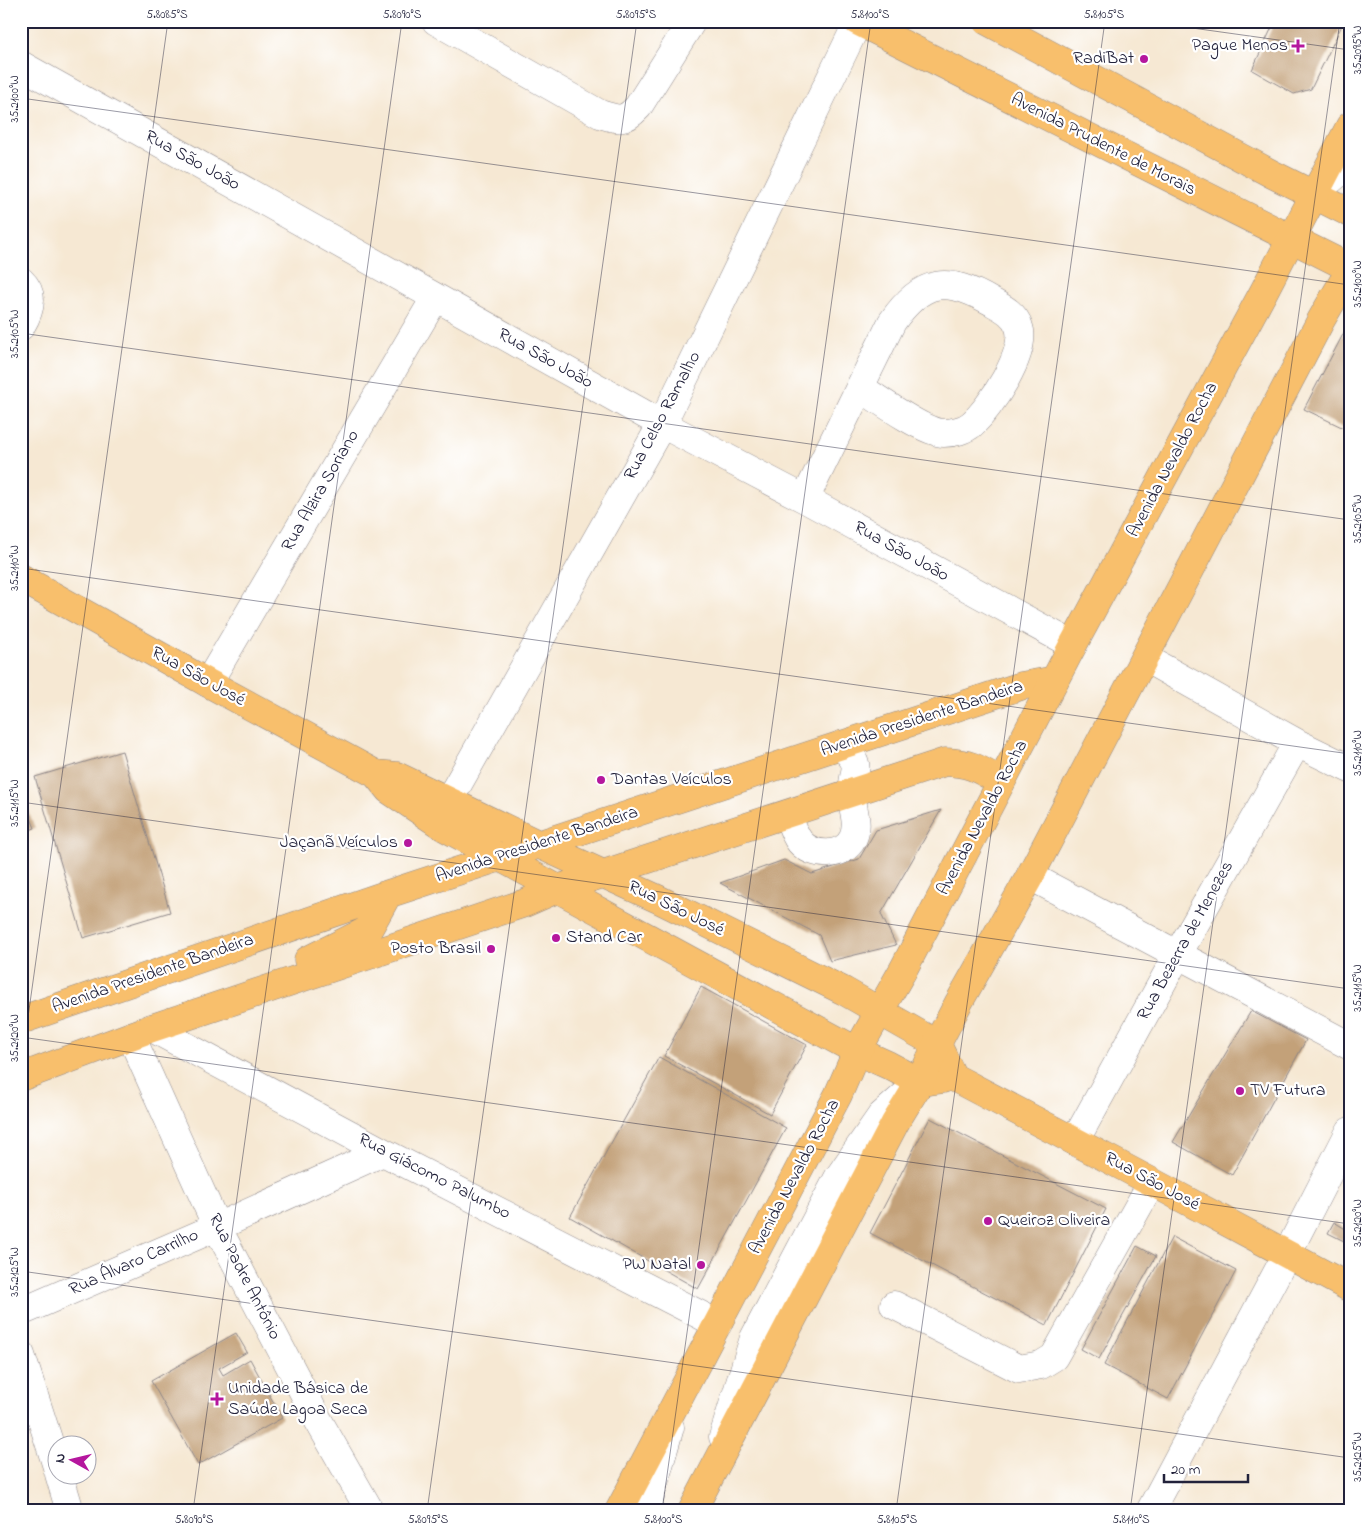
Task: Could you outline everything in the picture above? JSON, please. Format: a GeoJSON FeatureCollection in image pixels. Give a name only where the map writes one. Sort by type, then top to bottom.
{"type":"FeatureCollection","features":[{"type":"Feature","properties":{"kind":"main road","name":"Avenida Prudente de Morais"},"geometry":{"type":"LineString","coordinates":[[857,21],[1350,269]]}},
{"type":"Feature","properties":{"kind":"main road"},"geometry":{"type":"LineString","coordinates":[[987,21],[1313,196],[1350,213]]}},
{"type":"Feature","properties":{"kind":"main road","name":"Avenida Nevaldo Rocha"},"geometry":{"type":"LineString","coordinates":[[619,1511],[838,1095],[857,1051],[880,1012],[1350,126]]}},
{"type":"Feature","properties":{"kind":"main road"},"geometry":{"type":"LineString","coordinates":[[692,1511],[895,1123],[920,1082],[937,1044],[1030,876],[1350,269]]}},
{"type":"Feature","properties":{"kind":"main road","name":"Rua São José"},"geometry":{"type":"LineString","coordinates":[[24,582],[376,774],[389,790],[444,827],[857,1051],[920,1082]]}},
{"type":"Feature","properties":{"kind":"main road","name":"Avenida Presidente Bandeira"},"geometry":{"type":"LineString","coordinates":[[21,1020],[388,894],[614,819],[1021,686],[1055,680]]}},
{"type":"Feature","properties":{"kind":"main road"},"geometry":{"type":"LineString","coordinates":[[21,1077],[141,1032],[516,906],[557,889],[945,762],[964,762],[1001,782]]}},
{"type":"Feature","properties":{"kind":"main road","name":"Rua São José"},"geometry":{"type":"LineString","coordinates":[[376,774],[397,776],[604,874],[844,992],[937,1044]]}},
{"type":"Feature","properties":{"kind":"main road"},"geometry":{"type":"LineString","coordinates":[[213,1007],[368,930],[388,894]]}},
{"type":"Feature","properties":{"kind":"main road"},"geometry":{"type":"LineString","coordinates":[[920,1082],[953,1077],[937,1044]]}},
{"type":"Feature","properties":{"kind":"main road","name":"Rua São José"},"geometry":{"type":"LineString","coordinates":[[953,1077],[1350,1288]]}},
{"type":"Feature","properties":{"kind":"street"},"geometry":{"type":"LineString","coordinates":[[436,21],[600,114],[615,120],[629,117],[638,107],[692,21]]}},
{"type":"Feature","properties":{"kind":"street","name":"Rua Celso Ramalho"},"geometry":{"type":"LineString","coordinates":[[448,800],[662,424],[857,21]]}},
{"type":"Feature","properties":{"kind":"street","name":"Rua São João"},"geometry":{"type":"LineString","coordinates":[[21,65],[662,424],[1073,646]]}},
{"type":"Feature","properties":{"kind":"street"},"geometry":{"type":"LineString","coordinates":[[1313,196],[1350,163]]}},
{"type":"Feature","properties":{"kind":"street"},"geometry":{"type":"LineString","coordinates":[[21,281],[29,290],[31,302],[28,314],[21,326]]}},
{"type":"Feature","properties":{"kind":"street"},"geometry":{"type":"LineString","coordinates":[[805,500],[892,322],[905,304],[928,289],[940,284],[949,284],[978,294],[1008,311],[1016,320],[1020,329],[1015,362],[1000,387],[972,424],[958,432],[942,434],[934,431],[898,412],[861,388]]}},
{"type":"Feature","properties":{"kind":"street","name":"Rua Alzira Soriano"},"geometry":{"type":"LineString","coordinates":[[208,683],[435,298]]}},
{"type":"Feature","properties":{"kind":"street"},"geometry":{"type":"LineString","coordinates":[[1145,658],[1297,743],[1350,769]]}},
{"type":"Feature","properties":{"kind":"street","name":"Rua Bezerra de Menezes"},"geometry":{"type":"LineString","coordinates":[[1075,1141],[1297,743]]}},
{"type":"Feature","properties":{"kind":"street"},"geometry":{"type":"LineString","coordinates":[[788,814],[798,840],[804,846],[819,853],[828,853],[847,846],[854,833],[856,817],[852,794],[857,767],[853,757],[840,745]]}},
{"type":"Feature","properties":{"kind":"street"},"geometry":{"type":"LineString","coordinates":[[1030,876],[1350,1046]]}},
{"type":"Feature","properties":{"kind":"street","name":"Rua Giácomo Palumbo"},"geometry":{"type":"LineString","coordinates":[[141,1032],[383,1152],[718,1324]]}},
{"type":"Feature","properties":{"kind":"street","name":"Rua Padre Antônio"},"geometry":{"type":"LineString","coordinates":[[141,1032],[217,1227],[318,1420],[370,1511]]}},
{"type":"Feature","properties":{"kind":"street"},"geometry":{"type":"LineString","coordinates":[[1150,1511],[1287,1254],[1350,1131]]}},
{"type":"Feature","properties":{"kind":"street","name":"Rua Álvaro Carrilho"},"geometry":{"type":"LineString","coordinates":[[21,1312],[383,1152]]}},
{"type":"Feature","properties":{"kind":"street"},"geometry":{"type":"LineString","coordinates":[[894,1305],[1019,1369],[1042,1365],[1054,1357],[1152,1182]]}},
{"type":"Feature","properties":{"kind":"street"},"geometry":{"type":"LineString","coordinates":[[21,1355],[48,1439]]}},
{"type":"Feature","properties":{"kind":"street"},"geometry":{"type":"LineString","coordinates":[[646,1511],[681,1392]]}},
{"type":"Feature","properties":{"kind":"street"},"geometry":{"type":"LineString","coordinates":[[62,1484],[70,1511]]}},
{"type":"Feature","properties":{"kind":"building","name":"Pague Menos"},"geometry":{"type":"Polygon","coordinates":[[[1275,21],[1344,21],[1311,89],[1294,94],[1252,70],[1275,21]]]}},
{"type":"Feature","properties":{"kind":"building"},"geometry":{"type":"Polygon","coordinates":[[[1350,321],[1350,431],[1304,409],[1350,321]]]}},
{"type":"Feature","properties":{"kind":"building"},"geometry":{"type":"Polygon","coordinates":[[[122,751],[170,912],[83,938],[35,777],[122,751]]]}},
{"type":"Feature","properties":{"kind":"building"},"geometry":{"type":"Polygon","coordinates":[[[21,794],[35,828],[21,833],[21,794]]]}},
{"type":"Feature","properties":{"kind":"building"},"geometry":{"type":"Polygon","coordinates":[[[941,810],[881,914],[896,945],[830,961],[819,935],[720,883],[784,860],[812,874],[859,859],[876,830],[941,810]]]}},
{"type":"Feature","properties":{"kind":"building"},"geometry":{"type":"Polygon","coordinates":[[[701,987],[807,1045],[770,1114],[664,1056],[701,987]]]}},
{"type":"Feature","properties":{"kind":"building","name":"TV Futura"},"geometry":{"type":"Polygon","coordinates":[[[1251,1011],[1306,1040],[1232,1175],[1173,1142],[1251,1011]]]}},
{"type":"Feature","properties":{"kind":"building"},"geometry":{"type":"Polygon","coordinates":[[[659,1057],[786,1128],[698,1289],[570,1217],[659,1057]]]}},
{"type":"Feature","properties":{"kind":"building","name":"Queiroz Oliveira"},"geometry":{"type":"Polygon","coordinates":[[[930,1118],[1106,1209],[1047,1325],[870,1233],[930,1118]]]}},
{"type":"Feature","properties":{"kind":"building"},"geometry":{"type":"Polygon","coordinates":[[[1334,1222],[1349,1231],[1344,1241],[1328,1233],[1334,1222]]]}},
{"type":"Feature","properties":{"kind":"building"},"geometry":{"type":"Polygon","coordinates":[[[1172,1237],[1236,1271],[1168,1399],[1104,1365],[1172,1237]]]}},
{"type":"Feature","properties":{"kind":"building"},"geometry":{"type":"Polygon","coordinates":[[[1137,1246],[1156,1256],[1099,1359],[1081,1349],[1137,1246]]]}},
{"type":"Feature","properties":{"kind":"building","name":"Unidade Básica de Saúde Lagoa Seca"},"geometry":{"type":"Polygon","coordinates":[[[236,1333],[247,1352],[219,1368],[223,1375],[250,1359],[282,1418],[198,1465],[151,1381],[236,1333]]]}},
{"type":"Feature","properties":{"kind":"place","name":"Pague Menos"},"geometry":{"type":"Point","coordinates":[1298,46]}},
{"type":"Feature","properties":{"kind":"place","name":"RadiBat"},"geometry":{"type":"Point","coordinates":[1144,59]}},
{"type":"Feature","properties":{"kind":"place","name":"Dantas Veículos"},"geometry":{"type":"Point","coordinates":[601,780]}},
{"type":"Feature","properties":{"kind":"place","name":"Jaçanã Veículos"},"geometry":{"type":"Point","coordinates":[408,843]}},
{"type":"Feature","properties":{"kind":"place","name":"Stand Car"},"geometry":{"type":"Point","coordinates":[556,938]}},
{"type":"Feature","properties":{"kind":"place","name":"Posto Brasil"},"geometry":{"type":"Point","coordinates":[491,949]}},
{"type":"Feature","properties":{"kind":"place","name":"TV Futura"},"geometry":{"type":"Point","coordinates":[1240,1091]}},
{"type":"Feature","properties":{"kind":"place","name":"Queiroz Oliveira"},"geometry":{"type":"Point","coordinates":[988,1221]}},
{"type":"Feature","properties":{"kind":"place","name":"PW Natal"},"geometry":{"type":"Point","coordinates":[701,1265]}},
{"type":"Feature","properties":{"kind":"place","name":"Unidade Básica de Saúde Lagoa Seca"},"geometry":{"type":"Point","coordinates":[217,1399]}}]}
